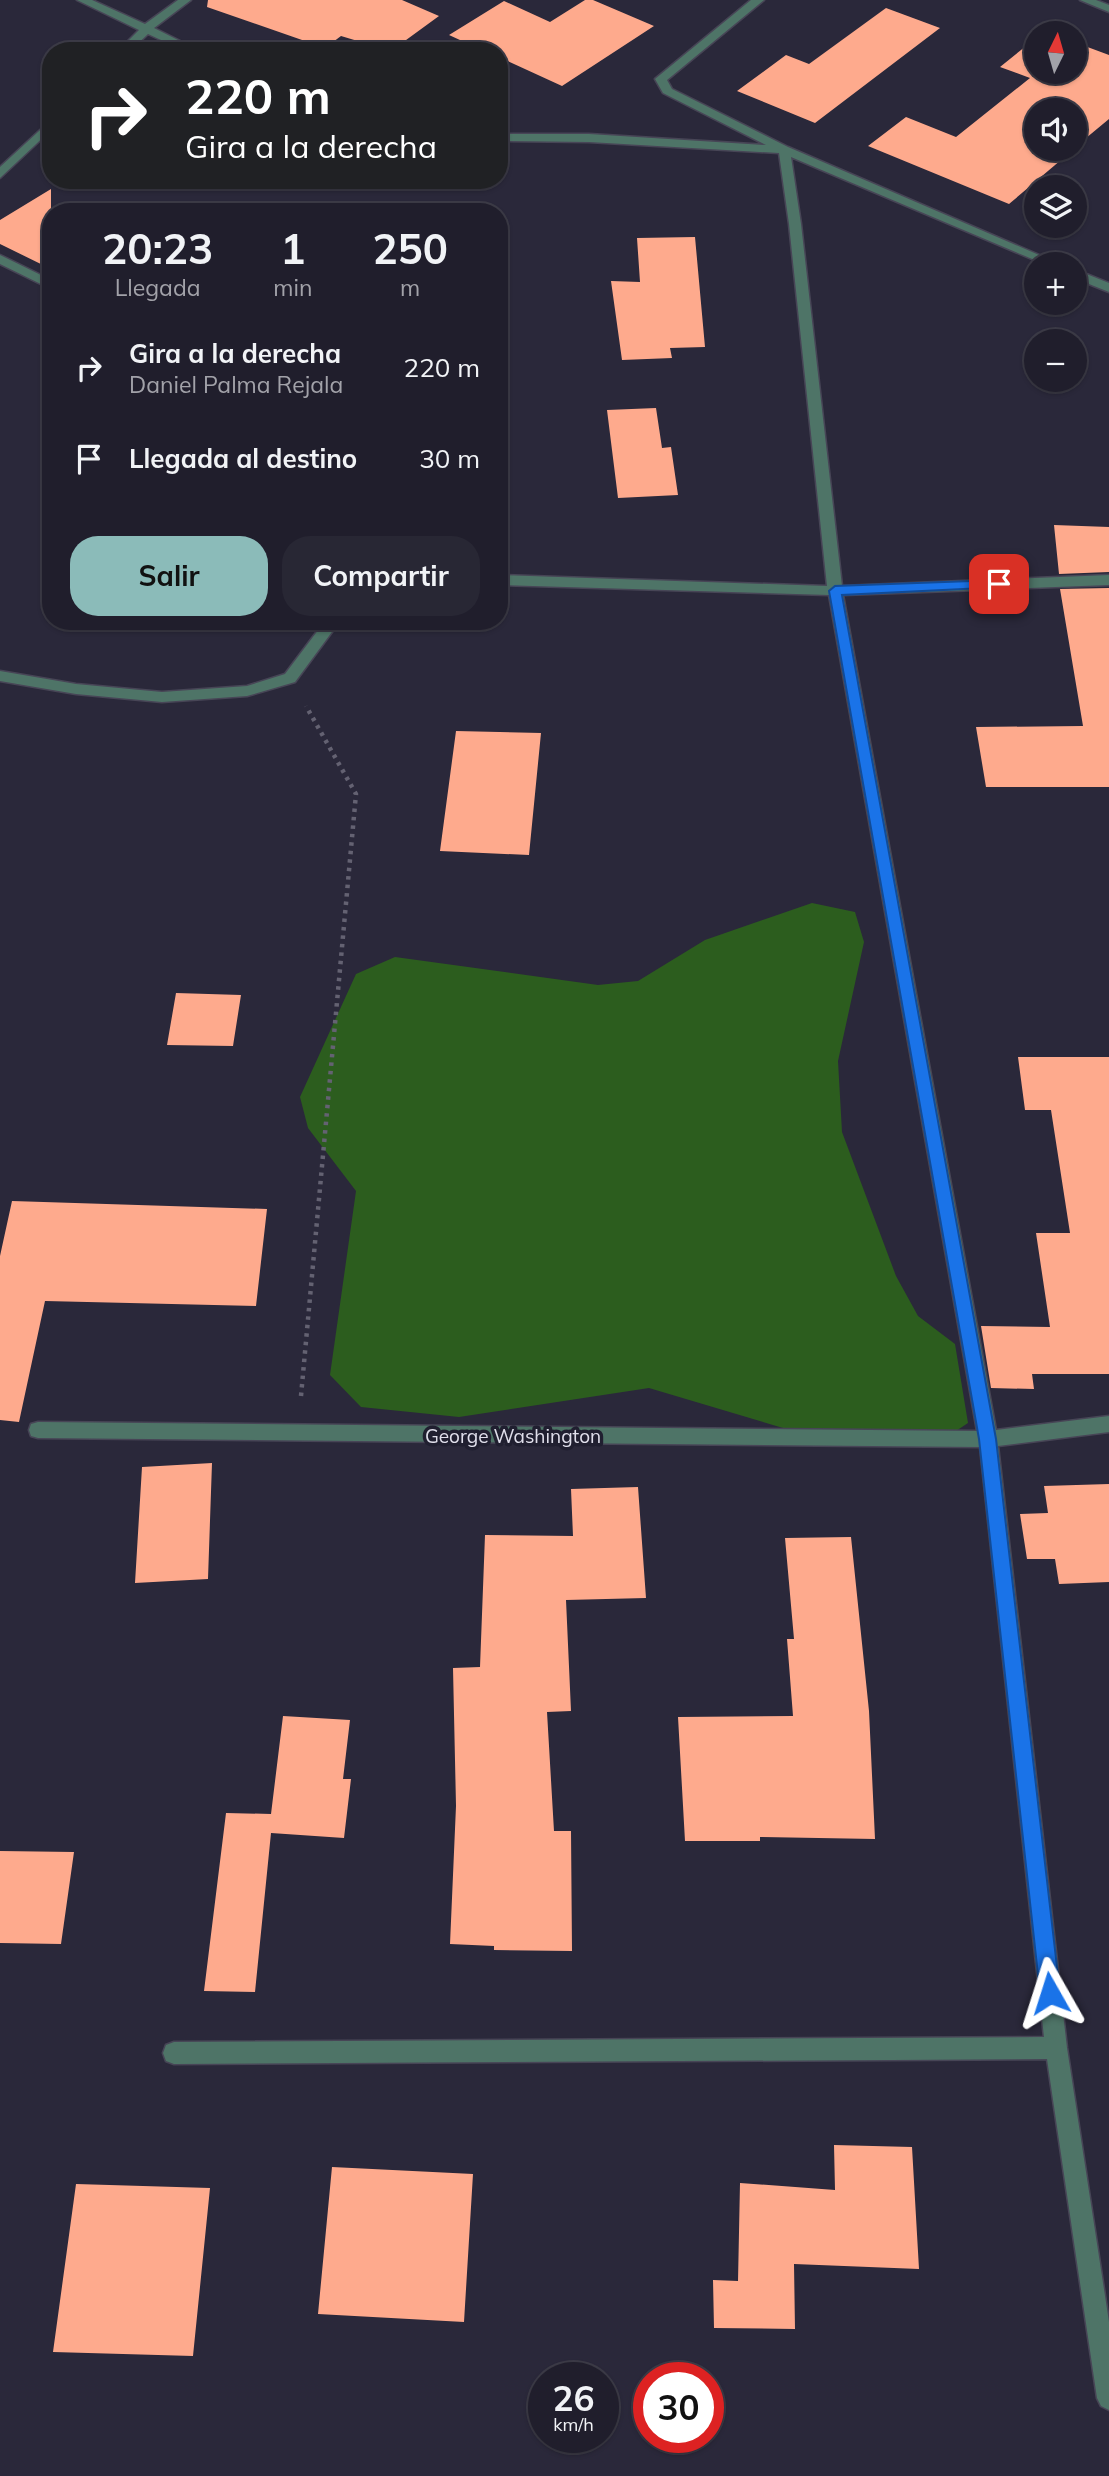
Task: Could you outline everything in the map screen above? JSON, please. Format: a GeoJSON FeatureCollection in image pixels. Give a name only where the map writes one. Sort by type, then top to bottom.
{"type":"FeatureCollection","features":[{"type":"Feature","properties":{"kind":"street"},"geometry":{"type":"LineString","coordinates":[[83,0],[175,42]]}},
{"type":"Feature","properties":{"kind":"street"},"geometry":{"type":"LineString","coordinates":[[133,42],[185,0]]}},
{"type":"Feature","properties":{"kind":"street"},"geometry":{"type":"LineString","coordinates":[[1086,0],[1109,9]]}},
{"type":"Feature","properties":{"kind":"street"},"geometry":{"type":"LineString","coordinates":[[752,1],[661,79],[667,91],[784,150],[1026,252]]}},
{"type":"Feature","properties":{"kind":"street"},"geometry":{"type":"LineString","coordinates":[[0,174],[42,132]]}},
{"type":"Feature","properties":{"kind":"street"},"geometry":{"type":"LineString","coordinates":[[508,138],[589,138],[784,150]]}},
{"type":"Feature","properties":{"kind":"street"},"geometry":{"type":"LineString","coordinates":[[784,150],[795,223],[835,591],[988,1439],[1056,2048],[1109,2398]]}},
{"type":"Feature","properties":{"kind":"street"},"geometry":{"type":"LineString","coordinates":[[0,259],[42,280]]}},
{"type":"Feature","properties":{"kind":"street"},"geometry":{"type":"LineString","coordinates":[[1087,279],[1109,288]]}},
{"type":"Feature","properties":{"kind":"street"},"geometry":{"type":"LineString","coordinates":[[508,580],[835,591],[1109,580]]}},
{"type":"Feature","properties":{"kind":"street"},"geometry":{"type":"LineString","coordinates":[[0,676],[76,689],[162,697],[247,691],[290,678],[326,630]]}},
{"type":"Feature","properties":{"kind":"street","name":"George Washington"},"geometry":{"type":"LineString","coordinates":[[38,1430],[988,1439],[1109,1424]]}},
{"type":"Feature","properties":{"kind":"street"},"geometry":{"type":"LineString","coordinates":[[174,2053],[1056,2048]]}},
{"type":"Feature","properties":{"kind":"path"},"geometry":{"type":"LineString","coordinates":[[290,678],[356,794],[298,1434]]}},
{"type":"Feature","properties":{"kind":"green space"},"geometry":{"type":"Polygon","coordinates":[[[812,903],[855,912],[864,942],[838,1061],[842,1132],[896,1276],[918,1316],[955,1344],[968,1423],[932,1447],[783,1428],[649,1388],[459,1417],[361,1407],[330,1375],[356,1191],[308,1128],[300,1097],[356,974],[395,957],[598,985],[638,981],[705,940],[812,903]]]}},
{"type":"Feature","properties":{"kind":"building"},"geometry":{"type":"Polygon","coordinates":[[[208,0],[402,0],[439,16],[403,42],[361,42],[341,36],[333,42],[308,42],[207,7],[208,0]]]}},
{"type":"Feature","properties":{"kind":"building"},"geometry":{"type":"Polygon","coordinates":[[[585,0],[593,0],[654,26],[562,86],[508,61],[508,42],[464,42],[449,35],[504,1],[550,22],[585,0]]]}},
{"type":"Feature","properties":{"kind":"building"},"geometry":{"type":"Polygon","coordinates":[[[886,8],[940,28],[815,123],[737,91],[786,55],[809,64],[886,8]]]}},
{"type":"Feature","properties":{"kind":"building"},"geometry":{"type":"Polygon","coordinates":[[[1087,47],[1109,55],[1109,119],[1087,137],[1087,98],[1024,98],[1024,161],[1060,161],[1043,175],[1024,175],[1024,191],[1009,204],[868,146],[906,117],[956,137],[1024,83],[1087,84],[1087,47]]]}},
{"type":"Feature","properties":{"kind":"building"},"geometry":{"type":"Polygon","coordinates":[[[1024,48],[1024,76],[1000,67],[1024,48]]]}},
{"type":"Feature","properties":{"kind":"building"},"geometry":{"type":"Polygon","coordinates":[[[51,189],[51,203],[42,203],[42,265],[0,244],[0,220],[51,189]]]}},
{"type":"Feature","properties":{"kind":"building"},"geometry":{"type":"Polygon","coordinates":[[[695,237],[705,347],[670,348],[672,358],[622,360],[611,281],[640,282],[637,238],[695,237]]]}},
{"type":"Feature","properties":{"kind":"building"},"geometry":{"type":"Polygon","coordinates":[[[656,408],[662,448],[671,447],[678,495],[618,498],[607,410],[656,408]]]}},
{"type":"Feature","properties":{"kind":"building"},"geometry":{"type":"Polygon","coordinates":[[[1054,525],[1109,527],[1109,572],[1059,574],[1054,525]]]}},
{"type":"Feature","properties":{"kind":"building"},"geometry":{"type":"Polygon","coordinates":[[[1109,588],[1109,787],[986,787],[976,727],[1083,726],[1060,589],[1109,588]]]}},
{"type":"Feature","properties":{"kind":"building"},"geometry":{"type":"Polygon","coordinates":[[[456,731],[541,733],[529,855],[440,851],[456,731]]]}},
{"type":"Feature","properties":{"kind":"building"},"geometry":{"type":"Polygon","coordinates":[[[176,993],[241,995],[233,1046],[167,1045],[176,993]]]}},
{"type":"Feature","properties":{"kind":"building"},"geometry":{"type":"Polygon","coordinates":[[[1018,1057],[1109,1057],[1109,1374],[1032,1374],[1034,1389],[991,1388],[981,1326],[1050,1327],[1036,1233],[1070,1233],[1051,1110],[1025,1110],[1018,1057]]]}},
{"type":"Feature","properties":{"kind":"building"},"geometry":{"type":"Polygon","coordinates":[[[12,1201],[267,1209],[256,1306],[45,1301],[19,1422],[0,1420],[0,1256],[12,1201]]]}},
{"type":"Feature","properties":{"kind":"building"},"geometry":{"type":"Polygon","coordinates":[[[212,1463],[208,1579],[135,1583],[142,1467],[212,1463]]]}},
{"type":"Feature","properties":{"kind":"building"},"geometry":{"type":"Polygon","coordinates":[[[1109,1484],[1109,1582],[1059,1584],[1055,1559],[1027,1559],[1020,1514],[1048,1513],[1044,1486],[1109,1484]]]}},
{"type":"Feature","properties":{"kind":"building"},"geometry":{"type":"Polygon","coordinates":[[[638,1487],[646,1598],[566,1600],[571,1711],[547,1712],[554,1831],[571,1831],[572,1951],[494,1950],[494,1946],[450,1944],[456,1806],[453,1668],[480,1667],[485,1535],[573,1536],[571,1489],[638,1487]]]}},
{"type":"Feature","properties":{"kind":"building"},"geometry":{"type":"Polygon","coordinates":[[[851,1537],[869,1711],[875,1839],[760,1837],[760,1841],[685,1841],[678,1717],[793,1716],[787,1639],[794,1639],[785,1538],[851,1537]]]}},
{"type":"Feature","properties":{"kind":"building"},"geometry":{"type":"Polygon","coordinates":[[[283,1716],[350,1720],[343,1779],[351,1779],[344,1838],[271,1833],[255,1992],[204,1991],[226,1813],[271,1814],[283,1716]]]}},
{"type":"Feature","properties":{"kind":"building"},"geometry":{"type":"Polygon","coordinates":[[[0,1851],[74,1852],[61,1944],[0,1943],[0,1851]]]}},
{"type":"Feature","properties":{"kind":"building"},"geometry":{"type":"Polygon","coordinates":[[[834,2145],[912,2147],[919,2269],[794,2264],[795,2329],[714,2328],[713,2280],[738,2281],[740,2183],[835,2190],[834,2145]]]}},
{"type":"Feature","properties":{"kind":"building"},"geometry":{"type":"Polygon","coordinates":[[[332,2167],[473,2174],[464,2322],[318,2314],[332,2167]]]}},
{"type":"Feature","properties":{"kind":"building"},"geometry":{"type":"Polygon","coordinates":[[[76,2184],[210,2188],[193,2356],[53,2352],[76,2184]]]}},
{"type":"Feature","properties":{"kind":"route"},"geometry":{"type":"LineString","coordinates":[[999,584],[835,591],[988,1439],[1050,1993]]}}]}
